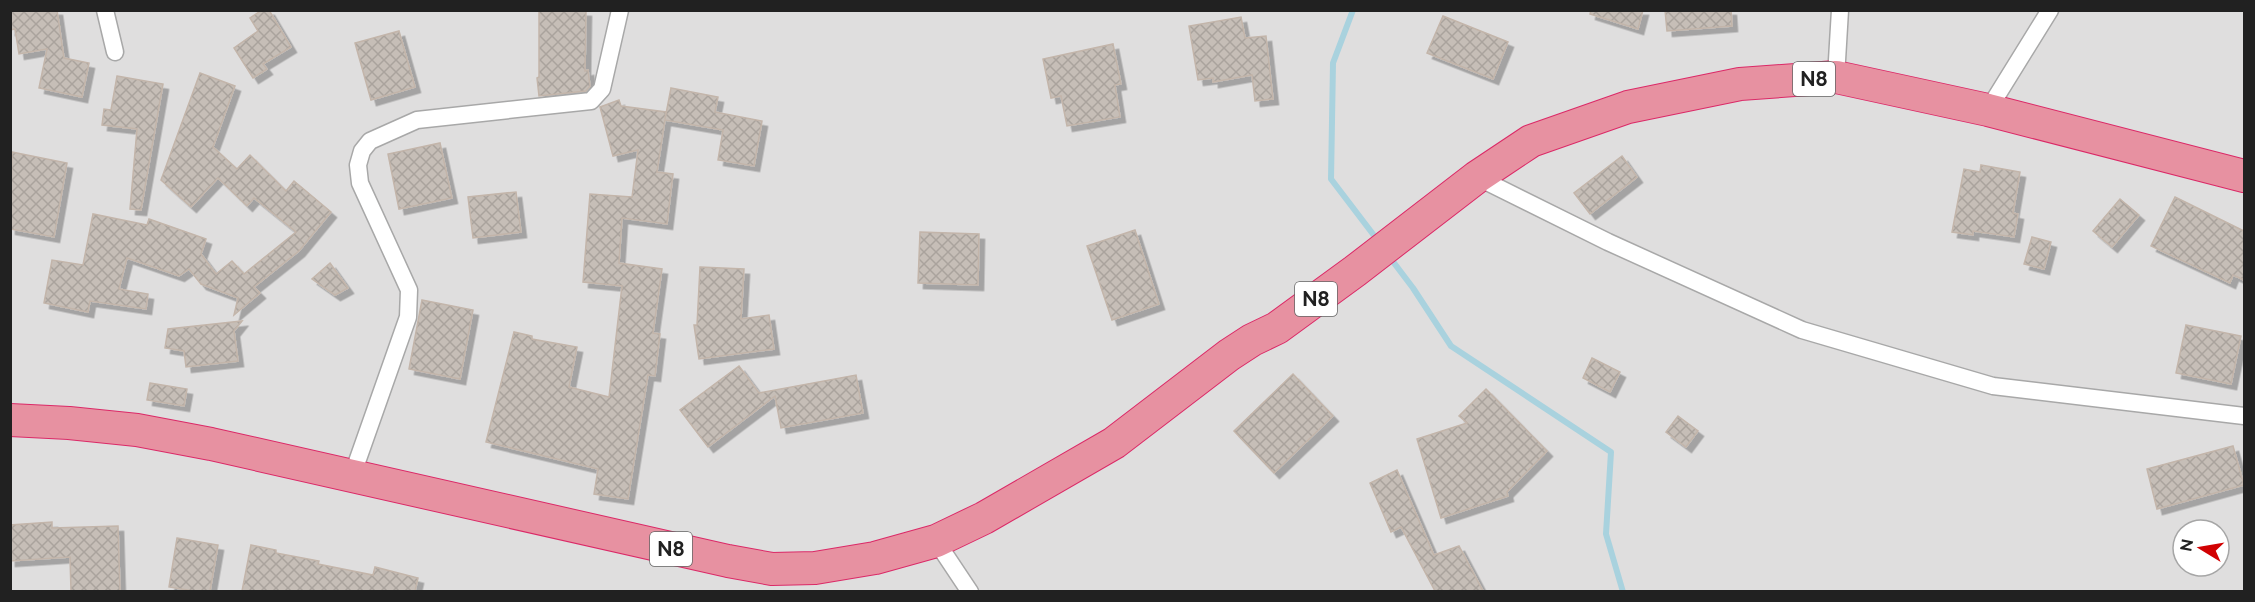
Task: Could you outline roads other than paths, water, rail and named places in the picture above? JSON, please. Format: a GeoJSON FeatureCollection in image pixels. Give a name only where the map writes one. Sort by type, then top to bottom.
{"type":"FeatureCollection","features":[{"type":"Feature","properties":{"kind":"highway","name":"N8"},"geometry":{"type":"LineString","coordinates":[[10,438],[135,448],[511,522],[772,569],[814,568],[942,548],[984,518],[1114,443],[1229,355],[1277,328],[1477,177],[1531,141],[1628,106],[1740,84],[1836,77],[1988,110],[2244,176]]}},
{"type":"Feature","properties":{"kind":"highway","name":"N8"},"geometry":{"type":"LineString","coordinates":[[10,420],[137,430],[211,444],[352,476],[511,522]]}},
{"type":"Feature","properties":{"kind":"street"},"geometry":{"type":"LineString","coordinates":[[105,10],[115,52]]}},
{"type":"Feature","properties":{"kind":"street"},"geometry":{"type":"LineString","coordinates":[[352,476],[408,317],[409,290],[360,183],[358,165],[362,151],[370,141],[417,120],[591,101],[602,89],[620,10]]}},
{"type":"Feature","properties":{"kind":"street"},"geometry":{"type":"LineString","coordinates":[[1836,77],[1840,10]]}},
{"type":"Feature","properties":{"kind":"street"},"geometry":{"type":"LineString","coordinates":[[1988,110],[2050,10]]}},
{"type":"Feature","properties":{"kind":"street"},"geometry":{"type":"LineString","coordinates":[[1477,177],[1608,242],[1802,330],[1993,386],[2244,416]]}},
{"type":"Feature","properties":{"kind":"street"},"geometry":{"type":"LineString","coordinates":[[942,548],[970,591]]}},
{"type":"Feature","properties":{"kind":"waterway"},"geometry":{"type":"LineString","coordinates":[[1353,10],[1333,63],[1331,179],[1379,242]]}},
{"type":"Feature","properties":{"kind":"waterway"},"geometry":{"type":"LineString","coordinates":[[1388,255],[1451,346],[1611,452],[1606,534],[1623,592]]}}]}
